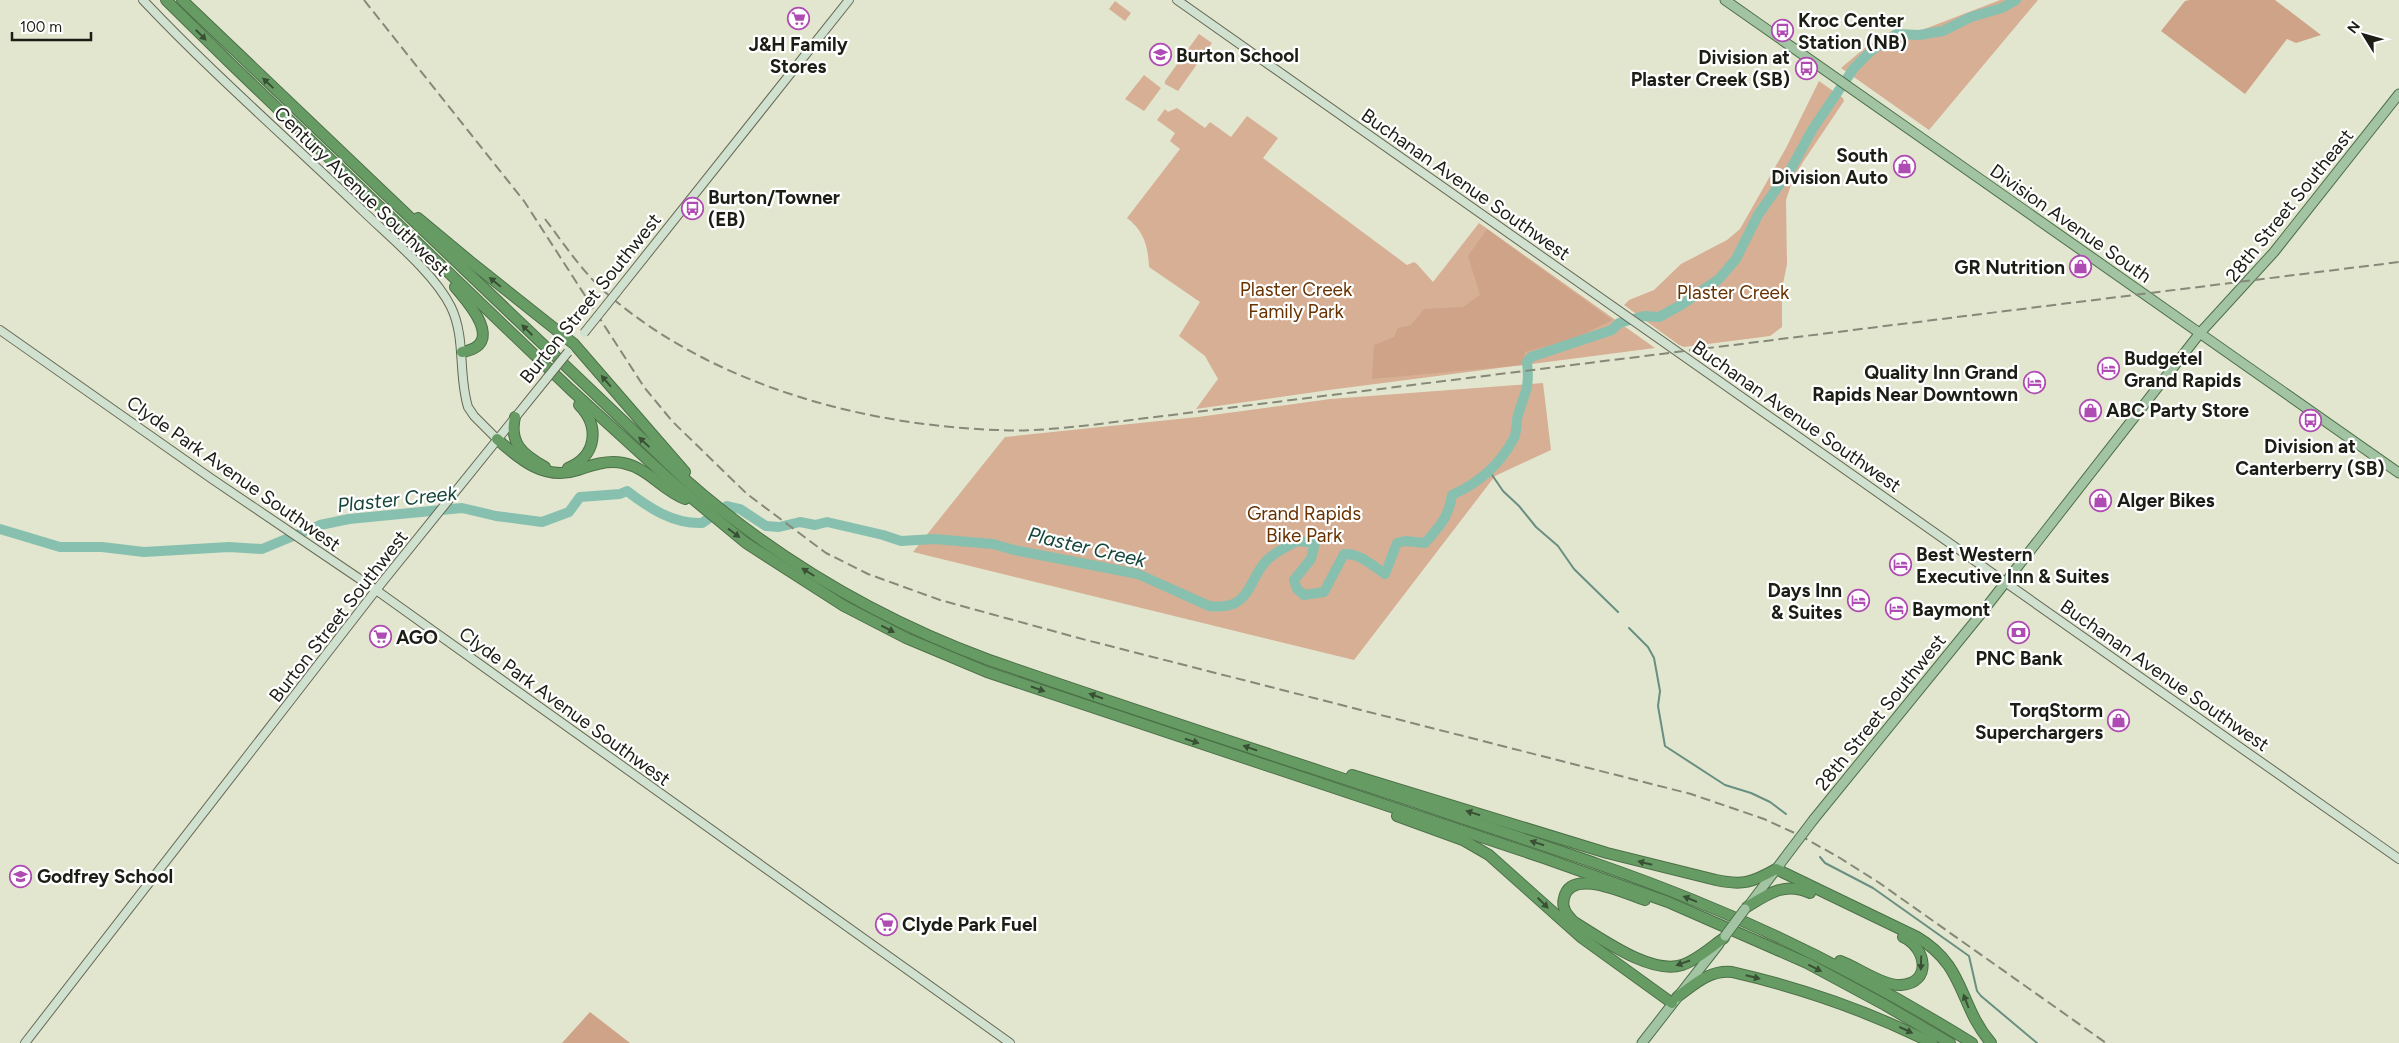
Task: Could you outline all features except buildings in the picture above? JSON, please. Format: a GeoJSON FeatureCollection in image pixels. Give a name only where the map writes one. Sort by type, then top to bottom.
{"type":"FeatureCollection","features":[{"type":"Feature","properties":{"kind":"highway"},"geometry":{"type":"LineString","coordinates":[[166,0],[228,62],[570,389],[696,503],[761,553],[899,634],[987,672],[1561,864],[1699,915],[1807,963],[1950,1043]]}},
{"type":"Feature","properties":{"kind":"highway"},"geometry":{"type":"LineString","coordinates":[[182,0],[364,176],[707,499],[847,602],[981,658],[1627,875],[1719,911],[1801,948],[1897,985],[1912,982],[1922,968],[1921,952],[1911,941],[1802,890],[1788,887],[1778,889],[1746,908]]}},
{"type":"Feature","properties":{"kind":"highway"},"geometry":{"type":"LineString","coordinates":[[189,0],[213,30]]}},
{"type":"Feature","properties":{"kind":"highway"},"geometry":{"type":"LineString","coordinates":[[364,176],[571,348],[707,499]]}},
{"type":"Feature","properties":{"kind":"highway"},"geometry":{"type":"LineString","coordinates":[[419,244],[469,302],[480,319],[482,333],[479,343],[470,350],[462,352]]}},
{"type":"Feature","properties":{"kind":"highway"},"geometry":{"type":"LineString","coordinates":[[515,417],[512,432],[514,441],[530,456],[552,469],[565,469],[574,465],[588,452],[594,432],[590,419],[575,400],[570,389]]}},
{"type":"Feature","properties":{"kind":"highway"},"geometry":{"type":"LineString","coordinates":[[497,439],[524,461],[544,472],[564,474],[604,463],[622,463],[647,473],[677,496],[696,503]]}},
{"type":"Feature","properties":{"kind":"highway"},"geometry":{"type":"LineString","coordinates":[[1270,754],[1328,767],[1544,835],[1673,870],[1742,883],[1756,880],[1776,869],[1917,937],[1934,949],[1954,972],[1973,1016],[1991,1043]]}},
{"type":"Feature","properties":{"kind":"highway"},"geometry":{"type":"LineString","coordinates":[[1284,772],[1463,840],[1480,849],[1504,867],[1560,920],[1594,948],[1675,1000],[1709,975],[1716,972],[1732,972],[1836,1001],[1873,1015],[1932,1043]]}},
{"type":"Feature","properties":{"kind":"highway"},"geometry":{"type":"LineString","coordinates":[[1699,915],[1588,882],[1577,883],[1571,886],[1565,894],[1563,902],[1566,912],[1574,922],[1655,965],[1667,967],[1684,964],[1724,937]]}},
{"type":"Feature","properties":{"kind":"highway"},"geometry":{"type":"LineString","coordinates":[[1801,948],[1910,1005],[1972,1043]]}},
{"type":"Feature","properties":{"kind":"main road","name":"Century Avenue Southwest"},"geometry":{"type":"LineString","coordinates":[[143,0],[194,53],[318,168],[426,274],[451,308],[462,352],[468,407],[474,416],[497,439]]}},
{"type":"Feature","properties":{"kind":"main road","name":"Burton Street Southwest"},"geometry":{"type":"LineString","coordinates":[[25,1043],[376,590],[438,516],[497,439],[584,333],[849,0]]}},
{"type":"Feature","properties":{"kind":"main road","name":"Buchanan Avenue Southwest"},"geometry":{"type":"LineString","coordinates":[[1177,0],[2399,859]]}},
{"type":"Feature","properties":{"kind":"main road","name":"Division Avenue South"},"geometry":{"type":"LineString","coordinates":[[1725,0],[2399,472]]}},
{"type":"Feature","properties":{"kind":"main road","name":"28th Street Southeast"},"geometry":{"type":"LineString","coordinates":[[2200,333],[2274,252],[2399,94]]}},
{"type":"Feature","properties":{"kind":"main road","name":"Clyde Park Avenue Southwest"},"geometry":{"type":"LineString","coordinates":[[0,330],[299,539],[376,590],[1010,1043]]}},
{"type":"Feature","properties":{"kind":"main road","name":"28th Street Southwest"},"geometry":{"type":"LineString","coordinates":[[1642,1043],[1814,819],[1980,615],[2200,333]]}},
{"type":"Feature","properties":{"kind":"green space"},"geometry":{"type":"Polygon","coordinates":[[[2000,0],[2038,0],[1929,130],[1841,68],[1866,47],[1893,30],[1922,30],[2000,0]]]}},
{"type":"Feature","properties":{"kind":"green space"},"geometry":{"type":"Polygon","coordinates":[[[1115,1],[1131,13],[1125,21],[1109,9],[1115,1]]]}},
{"type":"Feature","properties":{"kind":"green space"},"geometry":{"type":"Polygon","coordinates":[[[1199,34],[1212,43],[1178,91],[1165,84],[1165,81],[1199,34]]]}},
{"type":"Feature","properties":{"kind":"green space"},"geometry":{"type":"Polygon","coordinates":[[[1144,75],[1161,88],[1144,111],[1125,99],[1144,75]]]}},
{"type":"Feature","properties":{"kind":"green space","name":"Plaster Creek"},"geometry":{"type":"Polygon","coordinates":[[[1819,81],[1843,98],[1844,101],[1793,179],[1786,200],[1787,264],[1782,289],[1782,327],[1770,336],[1684,347],[1679,345],[1624,305],[1629,300],[1654,290],[1681,264],[1727,240],[1740,229],[1786,148],[1819,81]]]}},
{"type":"Feature","properties":{"kind":"green space","name":"Plaster Creek Family Park"},"geometry":{"type":"Polygon","coordinates":[[[1177,108],[1205,128],[1210,122],[1231,137],[1247,116],[1278,138],[1263,158],[1407,265],[1414,262],[1417,264],[1433,282],[1479,223],[1655,348],[1196,409],[1218,379],[1205,356],[1179,336],[1200,302],[1149,267],[1148,252],[1144,240],[1137,228],[1127,218],[1180,149],[1170,141],[1175,133],[1157,120],[1165,109],[1168,112],[1177,108]]]}},
{"type":"Feature","properties":{"kind":"green space","name":"Grand Rapids Bike Park"},"geometry":{"type":"Polygon","coordinates":[[[1543,383],[1551,450],[1495,476],[1354,660],[913,552],[1005,437],[1198,417],[1330,399],[1543,383]]]}},
{"type":"Feature","properties":{"kind":"shaded area"},"geometry":{"type":"Polygon","coordinates":[[[2275,0],[2321,35],[2296,43],[2287,39],[2245,94],[2161,31],[2185,1],[2275,0]]]}},
{"type":"Feature","properties":{"kind":"shaded area"},"geometry":{"type":"Polygon","coordinates":[[[1487,229],[1612,320],[1576,338],[1525,352],[1523,365],[1372,379],[1374,345],[1394,337],[1398,328],[1411,325],[1424,309],[1463,307],[1480,295],[1468,256],[1487,229]]]}},
{"type":"Feature","properties":{"kind":"shaded area"},"geometry":{"type":"Polygon","coordinates":[[[590,1012],[630,1043],[562,1043],[590,1012]]]}},
{"type":"Feature","properties":{"kind":"waterway","name":"Plaster Creek"},"geometry":{"type":"LineString","coordinates":[[0,529],[60,547],[102,547],[144,552],[229,547],[262,549],[320,525],[349,519],[462,508],[496,516],[542,522],[569,512],[580,497],[620,494],[627,491],[662,514],[691,523],[702,523],[727,506],[740,509],[766,526],[779,527],[800,522],[815,525],[827,522],[901,541],[934,539],[993,544],[1014,550],[1138,574],[1209,606],[1233,604],[1241,599],[1260,568],[1282,549],[1297,541],[1315,543],[1311,559],[1294,580],[1297,589],[1304,595],[1324,592],[1344,554],[1361,558],[1385,574],[1397,543],[1405,541],[1425,543],[1446,516],[1452,495],[1480,479],[1495,465],[1515,436],[1518,415],[1527,384],[1527,362],[1531,357],[1612,330],[1619,323],[1644,316],[1659,317],[1681,305],[1719,279],[1736,259],[1758,215],[1792,167],[1812,130],[1854,68],[1872,50],[1897,34],[1919,35],[1943,31],[1971,17],[2002,8],[2016,0]]}},
{"type":"Feature","properties":{"kind":"waterway"},"geometry":{"type":"LineString","coordinates":[[1490,472],[1503,491],[1519,506],[1536,527],[1558,546],[1574,569],[1618,612]]}},
{"type":"Feature","properties":{"kind":"waterway"},"geometry":{"type":"LineString","coordinates":[[1629,628],[1648,647],[1654,658],[1660,691],[1658,706],[1665,746],[1725,785],[1751,793],[1770,802],[1786,814]]}},
{"type":"Feature","properties":{"kind":"waterway"},"geometry":{"type":"LineString","coordinates":[[1820,857],[1825,863],[1873,888],[1969,956],[1977,991],[2037,1043]]}},
{"type":"Feature","properties":{"kind":"railway"},"geometry":{"type":"LineString","coordinates":[[364,0],[524,201],[644,387],[672,421],[747,494],[826,553],[868,574],[940,600],[1086,640],[1691,794],[1764,819],[1799,835],[1878,882],[2106,1043]]}},
{"type":"Feature","properties":{"kind":"railway"},"geometry":{"type":"LineString","coordinates":[[545,219],[581,266],[605,292],[646,324],[691,352],[739,375],[789,394],[840,408],[893,419],[945,426],[1009,430],[1091,425],[2399,262]]}},
{"type":"Feature","properties":{"kind":"place","name":"J&H Family Stores"},"geometry":{"type":"Point","coordinates":[798,18]}},
{"type":"Feature","properties":{"kind":"place","name":"Kroc Center Station (NB)"},"geometry":{"type":"Point","coordinates":[1782,31]}},
{"type":"Feature","properties":{"kind":"place","name":"Burton School"},"geometry":{"type":"Point","coordinates":[1160,55]}},
{"type":"Feature","properties":{"kind":"place","name":"Division at Plaster Creek (SB)"},"geometry":{"type":"Point","coordinates":[1806,68]}},
{"type":"Feature","properties":{"kind":"place","name":"South Division Auto"},"geometry":{"type":"Point","coordinates":[1904,166]}},
{"type":"Feature","properties":{"kind":"place","name":"Burton/Towner (EB)"},"geometry":{"type":"Point","coordinates":[692,208]}},
{"type":"Feature","properties":{"kind":"place","name":"GR Nutrition"},"geometry":{"type":"Point","coordinates":[2081,267]}},
{"type":"Feature","properties":{"kind":"place","name":"Budgetel Grand Rapids"},"geometry":{"type":"Point","coordinates":[2108,369]}},
{"type":"Feature","properties":{"kind":"place","name":"Quality Inn Grand Rapids Near Downtown"},"geometry":{"type":"Point","coordinates":[2034,383]}},
{"type":"Feature","properties":{"kind":"place","name":"ABC Party Store"},"geometry":{"type":"Point","coordinates":[2090,410]}},
{"type":"Feature","properties":{"kind":"place","name":"Division at Canterberry (SB)"},"geometry":{"type":"Point","coordinates":[2310,420]}},
{"type":"Feature","properties":{"kind":"place","name":"Alger Bikes"},"geometry":{"type":"Point","coordinates":[2101,500]}},
{"type":"Feature","properties":{"kind":"place","name":"Best Western Executive Inn & Suites"},"geometry":{"type":"Point","coordinates":[1900,565]}},
{"type":"Feature","properties":{"kind":"place","name":"Days Inn & Suites"},"geometry":{"type":"Point","coordinates":[1858,601]}},
{"type":"Feature","properties":{"kind":"place","name":"Baymont"},"geometry":{"type":"Point","coordinates":[1896,609]}},
{"type":"Feature","properties":{"kind":"place","name":"PNC Bank"},"geometry":{"type":"Point","coordinates":[2019,632]}},
{"type":"Feature","properties":{"kind":"place","name":"AGO"},"geometry":{"type":"Point","coordinates":[380,637]}},
{"type":"Feature","properties":{"kind":"place","name":"TorqStorm Superchargers"},"geometry":{"type":"Point","coordinates":[2119,721]}},
{"type":"Feature","properties":{"kind":"place","name":"Godfrey School"},"geometry":{"type":"Point","coordinates":[21,876]}},
{"type":"Feature","properties":{"kind":"place","name":"Clyde Park Fuel"},"geometry":{"type":"Point","coordinates":[886,924]}}]}
